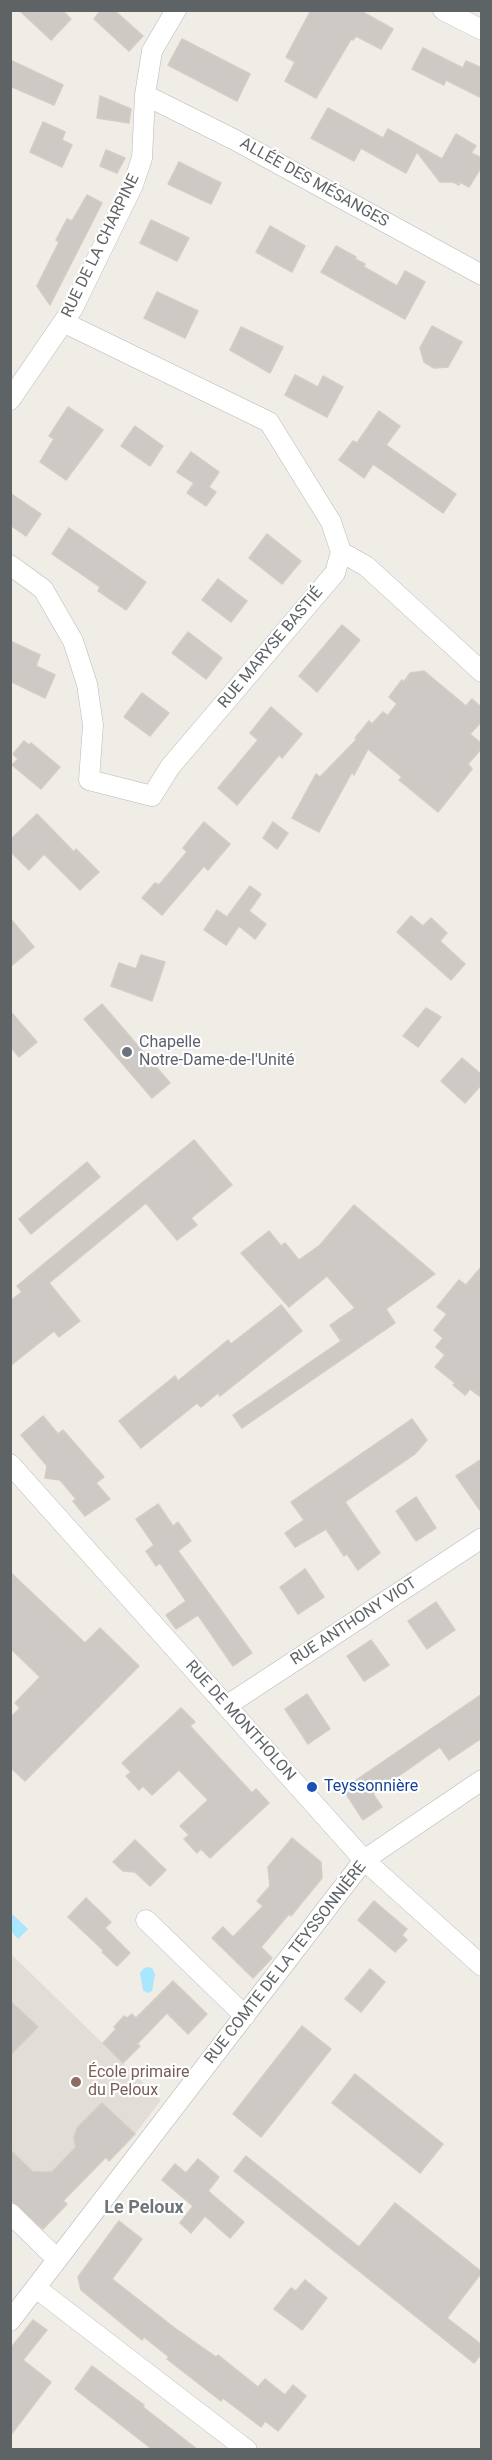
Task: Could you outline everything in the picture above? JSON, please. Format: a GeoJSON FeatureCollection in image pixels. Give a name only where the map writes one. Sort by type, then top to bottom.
{"type":"FeatureCollection","features":[{"type":"Feature","properties":{"kind":"street","name":"RUE DE LA CHARPINE"},"geometry":{"type":"LineString","coordinates":[[10,400],[64,323],[133,185],[142,158],[145,95],[152,51],[176,10]]}},
{"type":"Feature","properties":{"kind":"street"},"geometry":{"type":"LineString","coordinates":[[443,10],[482,30]]}},
{"type":"Feature","properties":{"kind":"street","name":"ALLÉE DES MÉSANGES"},"geometry":{"type":"LineString","coordinates":[[145,95],[235,140],[482,275]]}},
{"type":"Feature","properties":{"kind":"street"},"geometry":{"type":"LineString","coordinates":[[64,323],[269,422],[331,522],[340,552],[366,566],[482,672]]}},
{"type":"Feature","properties":{"kind":"street","name":"RUE MARYSE BASTIÉ"},"geometry":{"type":"LineString","coordinates":[[10,565],[43,589],[73,641],[87,684],[93,725],[89,780],[152,796],[170,767],[335,573],[340,552]]}},
{"type":"Feature","properties":{"kind":"street","name":"RUE DE MONTHOLON"},"geometry":{"type":"LineString","coordinates":[[10,1464],[364,1860],[482,1966]]}},
{"type":"Feature","properties":{"kind":"street","name":"RUE ANTHONY VIOT"},"geometry":{"type":"LineString","coordinates":[[226,1706],[482,1538]]}},
{"type":"Feature","properties":{"kind":"street","name":"RUE COMTE DE LA TEYSSONNIÈRE"},"geometry":{"type":"LineString","coordinates":[[10,2321],[364,1860],[482,1780]]}},
{"type":"Feature","properties":{"kind":"street"},"geometry":{"type":"LineString","coordinates":[[146,1920],[245,2016]]}},
{"type":"Feature","properties":{"kind":"street"},"geometry":{"type":"LineString","coordinates":[[10,2213],[57,2259]]}},
{"type":"Feature","properties":{"kind":"street"},"geometry":{"type":"LineString","coordinates":[[36,2288],[247,2450]]}},
{"type":"Feature","properties":{"kind":"shaded area","name":"École primaire du Peloux"},"geometry":{"type":"Polygon","coordinates":[[[10,1953],[161,2100],[135,2134],[106,2157],[64,2200],[67,2204],[42,2230],[11,2200],[10,1953]]]}},
{"type":"Feature","properties":{"kind":"water"},"geometry":{"type":"Polygon","coordinates":[[[10,1912],[28,1929],[18,1939],[11,1931],[10,1912]]]}},
{"type":"Feature","properties":{"kind":"water"},"geometry":{"type":"Polygon","coordinates":[[[148,1967],[153,1969],[155,1975],[152,1991],[147,1993],[143,1990],[140,1973],[148,1967]]]}},
{"type":"Feature","properties":{"kind":"building"},"geometry":{"type":"Polygon","coordinates":[[[19,10],[62,10],[71,19],[51,40],[19,10]]]}},
{"type":"Feature","properties":{"kind":"building"},"geometry":{"type":"Polygon","coordinates":[[[101,10],[114,10],[143,36],[129,51],[94,19],[101,10]]]}},
{"type":"Feature","properties":{"kind":"building"},"geometry":{"type":"Polygon","coordinates":[[[311,10],[359,10],[393,29],[381,49],[356,36],[353,40],[351,39],[316,98],[285,81],[295,62],[286,57],[311,10]]]}},
{"type":"Feature","properties":{"kind":"building"},"geometry":{"type":"Polygon","coordinates":[[[182,39],[250,74],[237,101],[168,65],[182,39]]]}},
{"type":"Feature","properties":{"kind":"building"},"geometry":{"type":"Polygon","coordinates":[[[423,48],[463,68],[466,61],[482,68],[482,98],[446,80],[444,85],[412,69],[423,48]]]}},
{"type":"Feature","properties":{"kind":"building"},"geometry":{"type":"Polygon","coordinates":[[[10,60],[63,85],[54,105],[10,86],[10,60]]]}},
{"type":"Feature","properties":{"kind":"building"},"geometry":{"type":"Polygon","coordinates":[[[100,96],[131,109],[129,123],[97,118],[100,96]]]}},
{"type":"Feature","properties":{"kind":"building"},"geometry":{"type":"Polygon","coordinates":[[[328,108],[383,138],[388,129],[442,159],[456,134],[476,146],[471,153],[482,158],[482,166],[469,187],[460,182],[459,185],[453,182],[440,182],[417,152],[406,173],[361,148],[354,161],[311,138],[328,108]]]}},
{"type":"Feature","properties":{"kind":"building"},"geometry":{"type":"Polygon","coordinates":[[[43,122],[65,132],[62,140],[72,145],[62,167],[30,152],[43,122]]]}},
{"type":"Feature","properties":{"kind":"building"},"geometry":{"type":"Polygon","coordinates":[[[106,150],[125,158],[117,173],[100,166],[106,150]]]}},
{"type":"Feature","properties":{"kind":"building"},"geometry":{"type":"Polygon","coordinates":[[[179,162],[221,183],[211,204],[168,184],[179,162]]]}},
{"type":"Feature","properties":{"kind":"building"},"geometry":{"type":"Polygon","coordinates":[[[87,195],[102,203],[50,305],[37,286],[59,242],[56,240],[67,219],[72,221],[87,195]]]}},
{"type":"Feature","properties":{"kind":"building"},"geometry":{"type":"Polygon","coordinates":[[[151,220],[189,238],[177,261],[140,243],[151,220]]]}},
{"type":"Feature","properties":{"kind":"building"},"geometry":{"type":"Polygon","coordinates":[[[270,226],[305,246],[292,272],[256,252],[270,226]]]}},
{"type":"Feature","properties":{"kind":"building"},"geometry":{"type":"Polygon","coordinates":[[[336,246],[356,257],[355,259],[365,264],[364,267],[397,286],[405,271],[425,282],[405,319],[321,272],[336,246]]]}},
{"type":"Feature","properties":{"kind":"building"},"geometry":{"type":"Polygon","coordinates":[[[157,292],[198,311],[185,338],[144,318],[157,292]]]}},
{"type":"Feature","properties":{"kind":"building"},"geometry":{"type":"Polygon","coordinates":[[[432,326],[462,342],[448,367],[434,368],[424,362],[420,348],[432,326]]]}},
{"type":"Feature","properties":{"kind":"building"},"geometry":{"type":"Polygon","coordinates":[[[241,327],[283,347],[270,373],[230,350],[241,327]]]}},
{"type":"Feature","properties":{"kind":"building"},"geometry":{"type":"Polygon","coordinates":[[[295,375],[318,387],[323,376],[343,387],[327,417],[285,395],[295,375]]]}},
{"type":"Feature","properties":{"kind":"building"},"geometry":{"type":"Polygon","coordinates":[[[68,407],[103,430],[66,480],[40,462],[54,439],[49,436],[68,407]]]}},
{"type":"Feature","properties":{"kind":"building"},"geometry":{"type":"Polygon","coordinates":[[[379,411],[400,426],[386,445],[456,494],[443,513],[373,464],[364,478],[339,460],[353,441],[357,443],[379,411]]]}},
{"type":"Feature","properties":{"kind":"building"},"geometry":{"type":"Polygon","coordinates":[[[135,426],[163,446],[150,466],[121,446],[135,426]]]}},
{"type":"Feature","properties":{"kind":"building"},"geometry":{"type":"Polygon","coordinates":[[[191,452],[219,472],[209,487],[216,492],[206,506],[187,493],[194,483],[177,472],[191,452]]]}},
{"type":"Feature","properties":{"kind":"building"},"geometry":{"type":"Polygon","coordinates":[[[10,493],[41,514],[26,536],[10,525],[10,493]]]}},
{"type":"Feature","properties":{"kind":"building"},"geometry":{"type":"Polygon","coordinates":[[[69,528],[146,582],[126,610],[98,591],[100,587],[52,554],[69,528]]]}},
{"type":"Feature","properties":{"kind":"building"},"geometry":{"type":"Polygon","coordinates":[[[267,534],[301,561],[282,584],[249,558],[267,534]]]}},
{"type":"Feature","properties":{"kind":"building"},"geometry":{"type":"Polygon","coordinates":[[[218,579],[247,601],[231,622],[202,600],[218,579]]]}},
{"type":"Feature","properties":{"kind":"building"},"geometry":{"type":"Polygon","coordinates":[[[342,625],[360,640],[317,692],[299,676],[342,625]]]}},
{"type":"Feature","properties":{"kind":"building"},"geometry":{"type":"Polygon","coordinates":[[[188,632],[222,658],[206,679],[172,653],[188,632]]]}},
{"type":"Feature","properties":{"kind":"building"},"geometry":{"type":"Polygon","coordinates":[[[10,641],[40,655],[36,666],[55,675],[45,698],[10,681],[10,641]]]}},
{"type":"Feature","properties":{"kind":"building"},"geometry":{"type":"Polygon","coordinates":[[[424,671],[466,706],[472,699],[482,708],[482,721],[470,734],[482,744],[482,748],[468,764],[472,769],[438,812],[399,780],[402,777],[368,749],[354,775],[352,772],[319,832],[292,818],[316,774],[320,777],[357,739],[355,738],[369,721],[372,724],[383,712],[387,715],[385,719],[397,704],[389,697],[402,680],[404,682],[410,673],[424,671]]]}},
{"type":"Feature","properties":{"kind":"building"},"geometry":{"type":"Polygon","coordinates":[[[142,693],[169,713],[150,736],[124,717],[142,693]]]}},
{"type":"Feature","properties":{"kind":"building"},"geometry":{"type":"Polygon","coordinates":[[[271,707],[302,734],[282,758],[279,755],[237,805],[218,788],[258,740],[250,733],[271,707]]]}},
{"type":"Feature","properties":{"kind":"building"},"geometry":{"type":"Polygon","coordinates":[[[24,741],[29,745],[31,743],[60,767],[41,789],[12,765],[18,759],[13,754],[24,741]]]}},
{"type":"Feature","properties":{"kind":"building"},"geometry":{"type":"Polygon","coordinates":[[[37,814],[74,852],[76,849],[99,872],[80,890],[44,854],[29,870],[10,851],[10,840],[37,814]]]}},
{"type":"Feature","properties":{"kind":"building"},"geometry":{"type":"Polygon","coordinates":[[[204,822],[230,844],[208,870],[204,866],[162,915],[142,898],[155,883],[159,885],[187,852],[183,848],[204,822]]]}},
{"type":"Feature","properties":{"kind":"building"},"geometry":{"type":"Polygon","coordinates":[[[273,822],[288,833],[277,849],[263,838],[273,822]]]}},
{"type":"Feature","properties":{"kind":"building"},"geometry":{"type":"Polygon","coordinates":[[[250,886],[261,894],[249,911],[266,924],[255,939],[239,926],[226,945],[204,930],[217,910],[227,917],[250,886]]]}},
{"type":"Feature","properties":{"kind":"building"},"geometry":{"type":"Polygon","coordinates":[[[411,916],[423,926],[431,918],[447,933],[440,941],[465,964],[451,980],[397,932],[411,916]]]}},
{"type":"Feature","properties":{"kind":"building"},"geometry":{"type":"Polygon","coordinates":[[[10,918],[34,947],[10,967],[10,918]]]}},
{"type":"Feature","properties":{"kind":"building"},"geometry":{"type":"Polygon","coordinates":[[[141,955],[165,962],[152,1001],[111,986],[119,963],[136,969],[141,955]]]}},
{"type":"Feature","properties":{"kind":"building","name":"Chapelle Notre-Dame-de-l'Unité"},"geometry":{"type":"Polygon","coordinates":[[[102,1004],[170,1083],[152,1098],[84,1019],[102,1004]]]}},
{"type":"Feature","properties":{"kind":"building"},"geometry":{"type":"Polygon","coordinates":[[[426,1008],[441,1017],[418,1047],[403,1036],[426,1008]]]}},
{"type":"Feature","properties":{"kind":"building"},"geometry":{"type":"Polygon","coordinates":[[[10,1011],[37,1042],[19,1057],[10,1046],[10,1011]]]}},
{"type":"Feature","properties":{"kind":"building"},"geometry":{"type":"Polygon","coordinates":[[[462,1058],[482,1075],[482,1084],[465,1103],[441,1081],[462,1058]]]}},
{"type":"Feature","properties":{"kind":"building"},"geometry":{"type":"Polygon","coordinates":[[[194,1140],[232,1185],[191,1218],[197,1225],[177,1240],[146,1203],[49,1283],[80,1321],[59,1337],[54,1331],[10,1366],[10,1301],[22,1292],[17,1286],[194,1140]]]}},
{"type":"Feature","properties":{"kind":"building"},"geometry":{"type":"Polygon","coordinates":[[[87,1162],[100,1177],[31,1234],[19,1219],[87,1162]]]}},
{"type":"Feature","properties":{"kind":"building"},"geometry":{"type":"Polygon","coordinates":[[[354,1205],[435,1274],[386,1309],[395,1323],[242,1428],[233,1415],[341,1341],[330,1325],[355,1308],[327,1276],[289,1307],[241,1253],[269,1231],[281,1246],[285,1243],[299,1260],[320,1245],[354,1205]]]}},
{"type":"Feature","properties":{"kind":"building"},"geometry":{"type":"Polygon","coordinates":[[[482,1266],[482,1398],[470,1389],[465,1395],[453,1385],[455,1383],[435,1367],[445,1355],[436,1347],[443,1338],[434,1330],[447,1314],[437,1307],[459,1280],[466,1285],[482,1266]]]}},
{"type":"Feature","properties":{"kind":"building"},"geometry":{"type":"Polygon","coordinates":[[[281,1305],[302,1331],[220,1396],[218,1393],[201,1407],[197,1403],[141,1448],[119,1421],[175,1376],[178,1381],[228,1340],[231,1344],[281,1305]]]}},
{"type":"Feature","properties":{"kind":"building"},"geometry":{"type":"Polygon","coordinates":[[[43,1416],[58,1434],[63,1430],[104,1477],[96,1483],[110,1499],[85,1516],[73,1501],[76,1499],[60,1480],[45,1478],[47,1466],[21,1435],[43,1416]]]}},
{"type":"Feature","properties":{"kind":"building"},"geometry":{"type":"Polygon","coordinates":[[[412,1419],[427,1440],[415,1454],[345,1502],[380,1553],[358,1570],[347,1554],[344,1556],[326,1529],[295,1547],[285,1533],[304,1520],[291,1502],[412,1419]]]}},
{"type":"Feature","properties":{"kind":"building"},"geometry":{"type":"Polygon","coordinates":[[[482,1459],[482,1513],[456,1476],[482,1459]]]}},
{"type":"Feature","properties":{"kind":"building"},"geometry":{"type":"Polygon","coordinates":[[[416,1497],[436,1528],[416,1541],[396,1511],[416,1497]]]}},
{"type":"Feature","properties":{"kind":"building"},"geometry":{"type":"Polygon","coordinates":[[[158,1504],[173,1526],[178,1522],[191,1541],[178,1551],[252,1653],[233,1666],[198,1615],[176,1629],[166,1615],[186,1601],[160,1563],[156,1566],[146,1551],[154,1545],[136,1519],[158,1504]]]}},
{"type":"Feature","properties":{"kind":"building"},"geometry":{"type":"Polygon","coordinates":[[[305,1569],[324,1597],[298,1614],[280,1587],[305,1569]]]}},
{"type":"Feature","properties":{"kind":"building"},"geometry":{"type":"Polygon","coordinates":[[[10,1572],[85,1643],[100,1628],[139,1666],[25,1781],[10,1767],[10,1718],[20,1708],[15,1703],[40,1677],[10,1648],[10,1572]]]}},
{"type":"Feature","properties":{"kind":"building"},"geometry":{"type":"Polygon","coordinates":[[[436,1602],[455,1630],[427,1649],[408,1621],[436,1602]]]}},
{"type":"Feature","properties":{"kind":"building"},"geometry":{"type":"Polygon","coordinates":[[[371,1640],[389,1665],[364,1681],[347,1656],[371,1640]]]}},
{"type":"Feature","properties":{"kind":"building"},"geometry":{"type":"Polygon","coordinates":[[[307,1694],[330,1729],[308,1744],[285,1709],[307,1694]]]}},
{"type":"Feature","properties":{"kind":"building"},"geometry":{"type":"Polygon","coordinates":[[[482,1694],[482,1738],[449,1760],[440,1747],[373,1794],[382,1807],[363,1820],[343,1789],[482,1694]]]}},
{"type":"Feature","properties":{"kind":"building"},"geometry":{"type":"Polygon","coordinates":[[[181,1708],[195,1722],[190,1726],[252,1793],[256,1789],[269,1803],[210,1858],[201,1849],[197,1853],[184,1839],[189,1835],[180,1826],[208,1800],[179,1770],[152,1795],[143,1786],[139,1790],[126,1776],[131,1772],[122,1763],[181,1708]]]}},
{"type":"Feature","properties":{"kind":"building"},"geometry":{"type":"Polygon","coordinates":[[[292,1838],[321,1862],[322,1878],[291,1916],[289,1914],[261,1947],[272,1958],[253,1978],[212,1938],[223,1927],[233,1937],[263,1906],[257,1901],[270,1886],[268,1867],[292,1838]]]}},
{"type":"Feature","properties":{"kind":"building"},"geometry":{"type":"Polygon","coordinates":[[[135,1840],[166,1870],[150,1886],[135,1872],[123,1871],[113,1862],[135,1840]]]}},
{"type":"Feature","properties":{"kind":"building"},"geometry":{"type":"Polygon","coordinates":[[[86,1898],[111,1922],[105,1928],[130,1953],[117,1966],[68,1917],[86,1898]]]}},
{"type":"Feature","properties":{"kind":"building"},"geometry":{"type":"Polygon","coordinates":[[[374,1901],[407,1929],[402,1935],[407,1940],[395,1952],[358,1920],[374,1901]]]}},
{"type":"Feature","properties":{"kind":"building"},"geometry":{"type":"Polygon","coordinates":[[[370,1969],[385,1982],[361,2012],[345,1999],[370,1969]]]}},
{"type":"Feature","properties":{"kind":"building"},"geometry":{"type":"Polygon","coordinates":[[[173,1981],[207,2014],[188,2034],[167,2013],[137,2044],[140,2046],[123,2063],[103,2043],[124,2016],[127,2018],[132,2014],[136,2018],[173,1981]]]}},
{"type":"Feature","properties":{"kind":"building"},"geometry":{"type":"Polygon","coordinates":[[[10,2001],[38,2027],[10,2055],[10,2001]]]}},
{"type":"Feature","properties":{"kind":"building"},"geometry":{"type":"Polygon","coordinates":[[[302,2026],[331,2049],[261,2137],[233,2114],[302,2026]]]}},
{"type":"Feature","properties":{"kind":"building"},"geometry":{"type":"Polygon","coordinates":[[[355,2074],[443,2144],[420,2173],[332,2103],[355,2074]]]}},
{"type":"Feature","properties":{"kind":"building"},"geometry":{"type":"Polygon","coordinates":[[[102,2103],[135,2134],[109,2161],[106,2157],[63,2201],[67,2204],[43,2229],[10,2199],[10,2150],[33,2172],[52,2172],[76,2147],[74,2138],[77,2128],[102,2103]]]}},
{"type":"Feature","properties":{"kind":"building"},"geometry":{"type":"Polygon","coordinates":[[[246,2156],[359,2247],[395,2203],[482,2272],[447,2318],[482,2345],[482,2353],[474,2363],[234,2171],[246,2156]]]}},
{"type":"Feature","properties":{"kind":"building"},"geometry":{"type":"Polygon","coordinates":[[[198,2159],[219,2177],[208,2191],[244,2222],[230,2238],[205,2216],[191,2233],[180,2223],[193,2206],[162,2180],[175,2164],[186,2173],[198,2159]]]}},
{"type":"Feature","properties":{"kind":"building"},"geometry":{"type":"Polygon","coordinates":[[[119,2221],[142,2239],[112,2279],[176,2329],[216,2357],[218,2355],[258,2387],[265,2379],[285,2395],[293,2385],[306,2396],[278,2431],[265,2421],[261,2427],[223,2398],[221,2401],[167,2359],[169,2357],[144,2337],[142,2340],[81,2290],[78,2277],[119,2221]]]}},
{"type":"Feature","properties":{"kind":"building"},"geometry":{"type":"Polygon","coordinates":[[[305,2280],[327,2298],[302,2330],[274,2309],[291,2288],[296,2291],[305,2280]]]}},
{"type":"Feature","properties":{"kind":"building"},"geometry":{"type":"Polygon","coordinates":[[[33,2320],[47,2330],[23,2360],[51,2382],[10,2436],[10,2349],[33,2320]]]}},
{"type":"Feature","properties":{"kind":"building"},"geometry":{"type":"Polygon","coordinates":[[[92,2366],[198,2450],[153,2450],[75,2389],[92,2366]]]}},
{"type":"Feature","properties":{"kind":"place","name":"Chapelle Notre-Dame-de-l'Unité"},"geometry":{"type":"Point","coordinates":[127,1052]}},
{"type":"Feature","properties":{"kind":"place","name":"Teyssonnière"},"geometry":{"type":"Point","coordinates":[312,1787]}},
{"type":"Feature","properties":{"kind":"place","name":"École primaire du Peloux"},"geometry":{"type":"Point","coordinates":[76,2082]}},
{"type":"Feature","properties":{"kind":"district","name":"Le Peloux"},"geometry":{"type":"Point","coordinates":[144,2208]}}]}
